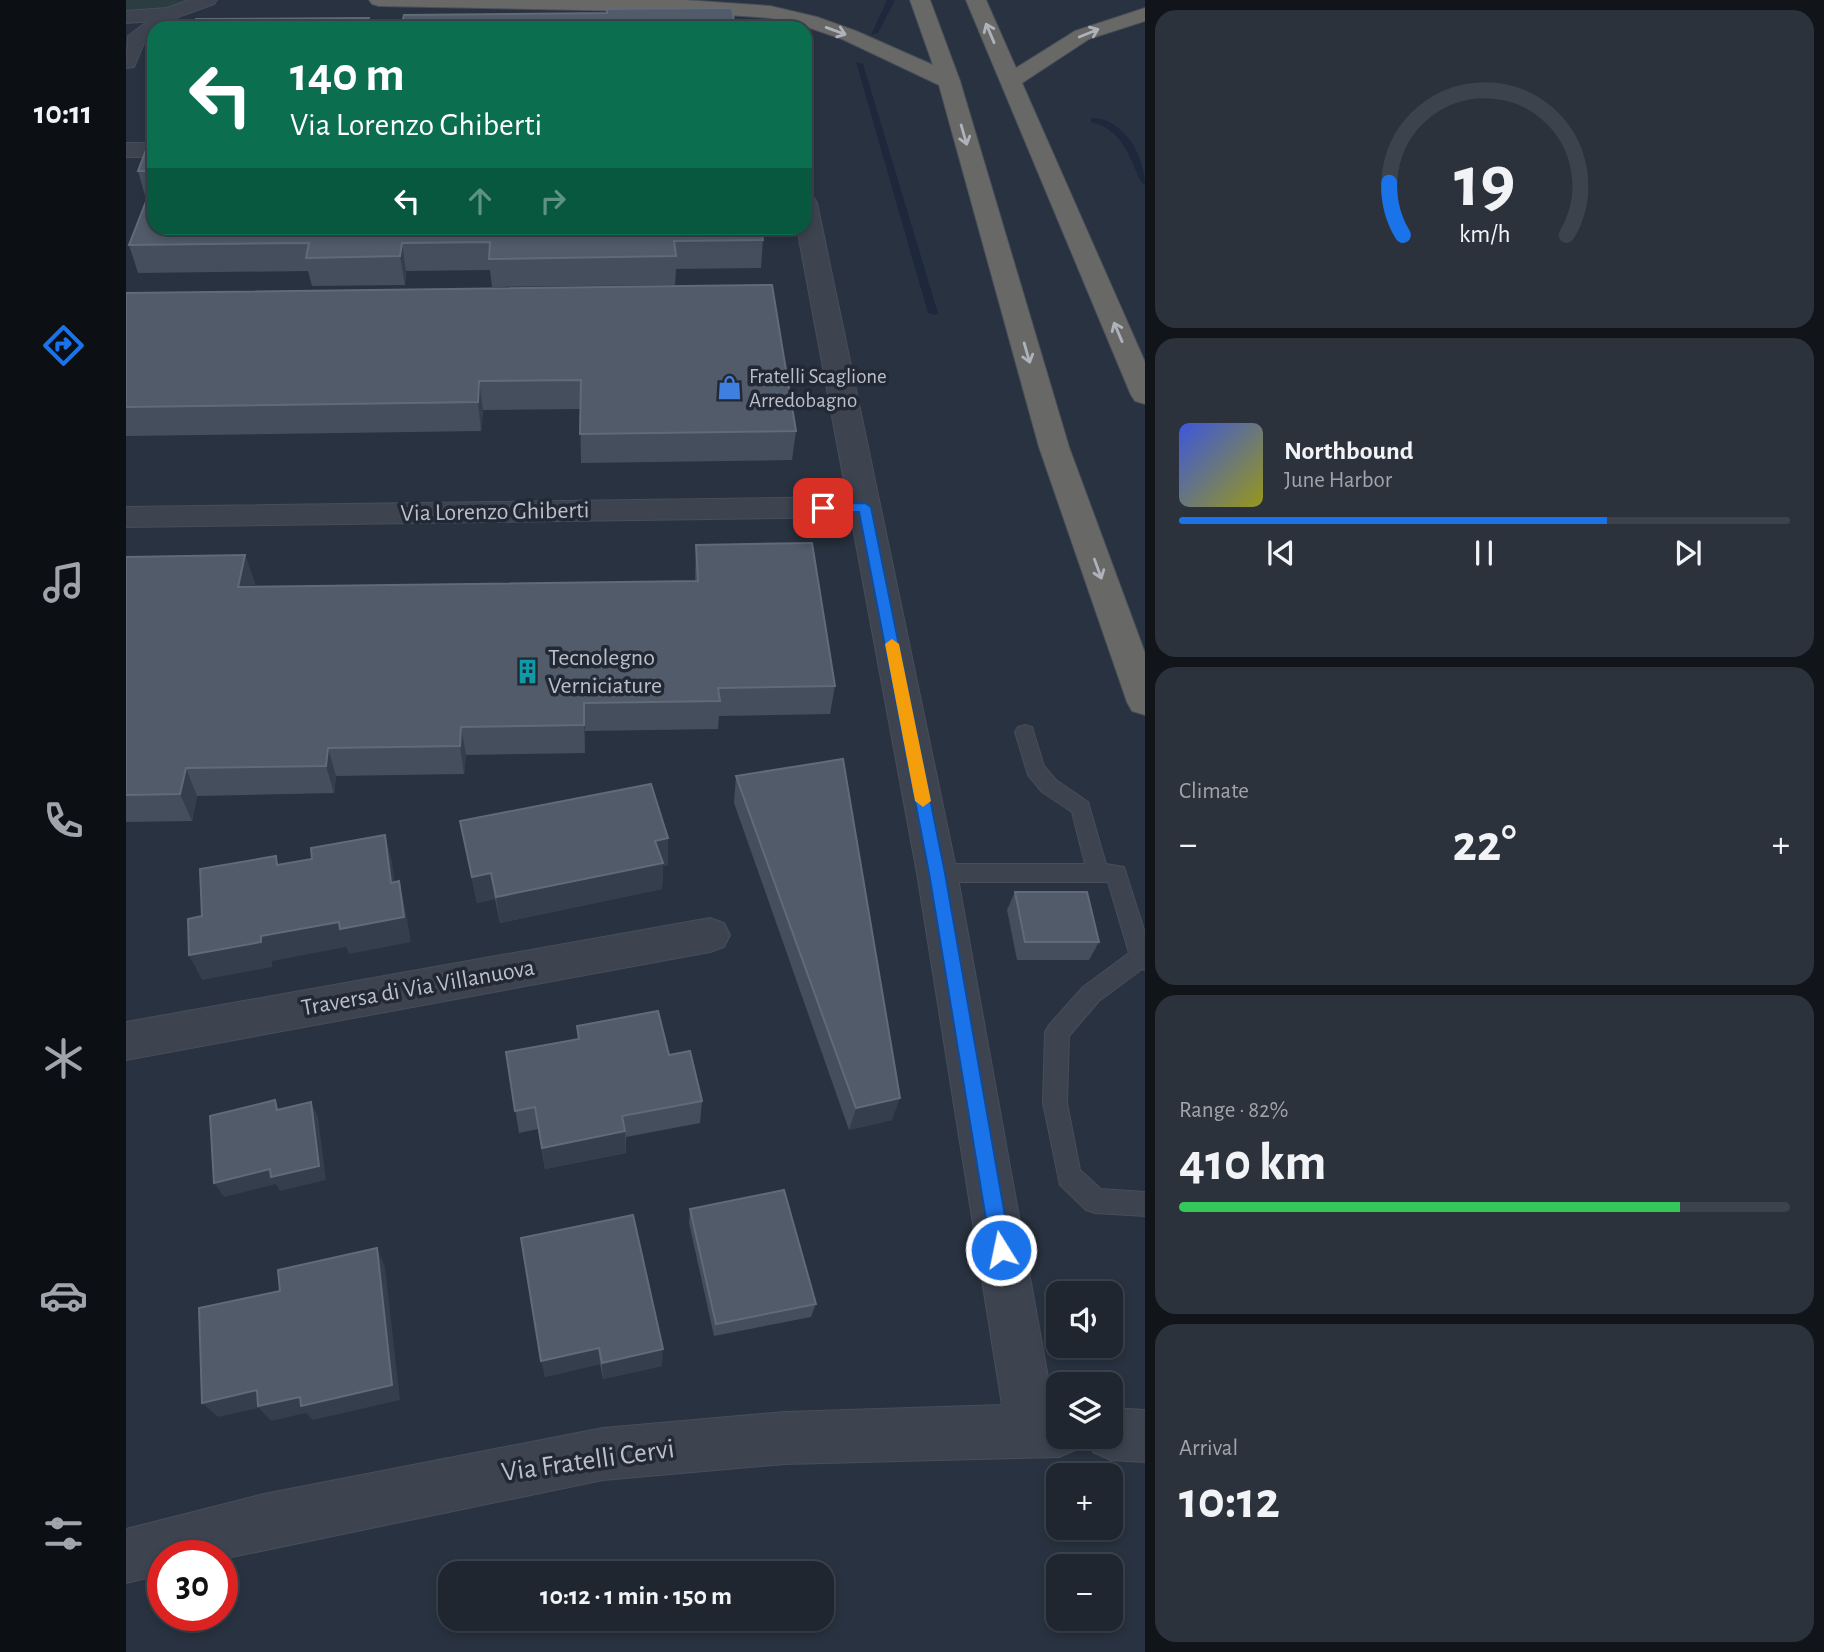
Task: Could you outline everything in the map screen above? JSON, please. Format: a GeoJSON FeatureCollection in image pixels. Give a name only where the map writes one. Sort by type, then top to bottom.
{"type":"FeatureCollection","features":[{"type":"Feature","properties":{"kind":"highway"},"geometry":{"type":"LineString","coordinates":[[379,0],[684,6],[770,12],[810,21]]}},
{"type":"Feature","properties":{"kind":"highway"},"geometry":{"type":"LineString","coordinates":[[920,0],[949,81],[1055,447],[1145,702]]}},
{"type":"Feature","properties":{"kind":"highway"},"geometry":{"type":"LineString","coordinates":[[976,0],[1145,395]]}},
{"type":"Feature","properties":{"kind":"highway"},"geometry":{"type":"LineString","coordinates":[[1010,81],[1082,35],[1145,14]]}},
{"type":"Feature","properties":{"kind":"highway"},"geometry":{"type":"LineString","coordinates":[[812,22],[849,35],[949,81]]}},
{"type":"Feature","properties":{"kind":"street"},"geometry":{"type":"LineString","coordinates":[[155,21],[207,0]]}},
{"type":"Feature","properties":{"kind":"street"},"geometry":{"type":"LineString","coordinates":[[126,17],[170,14]]}},
{"type":"Feature","properties":{"kind":"street"},"geometry":{"type":"LineString","coordinates":[[126,62],[131,32],[147,25]]}},
{"type":"Feature","properties":{"kind":"street"},"geometry":{"type":"LineString","coordinates":[[126,150],[147,150]]}},
{"type":"Feature","properties":{"kind":"street"},"geometry":{"type":"LineString","coordinates":[[811,235],[1045,1430]]}},
{"type":"Feature","properties":{"kind":"street","name":"Via Lorenzo Ghiberti"},"geometry":{"type":"LineString","coordinates":[[126,517],[865,507]]}},
{"type":"Feature","properties":{"kind":"street","name":"Traversa di Via Villanuova"},"geometry":{"type":"LineString","coordinates":[[126,1041],[710,935]]}},
{"type":"Feature","properties":{"kind":"street","name":"Via Fratelli Cervi"},"geometry":{"type":"LineString","coordinates":[[126,1556],[264,1521],[603,1454],[785,1438],[1045,1430]]}},
{"type":"Feature","properties":{"kind":"street"},"geometry":{"type":"LineString","coordinates":[[1123,1435],[1145,1436]]}},
{"type":"Feature","properties":{"kind":"lane"},"geometry":{"type":"LineString","coordinates":[[1025,732],[1035,769],[1049,786],[1081,808],[1098,873]]}},
{"type":"Feature","properties":{"kind":"lane"},"geometry":{"type":"LineString","coordinates":[[937,873],[1116,873],[1143,958],[1091,994],[1057,1032],[1055,1103],[1069,1175],[1095,1202],[1145,1204]]}},
{"type":"Feature","properties":{"kind":"shaded area"},"geometry":{"type":"Polygon","coordinates":[[[126,0],[190,0],[142,11],[126,10],[126,0]]]}},
{"type":"Feature","properties":{"kind":"building"},"geometry":{"type":"Polygon","coordinates":[[[732,8],[734,21],[403,21],[404,15],[607,13],[607,9],[732,8]]]}},
{"type":"Feature","properties":{"kind":"building"},"geometry":{"type":"Polygon","coordinates":[[[369,18],[368,21],[195,21],[369,18]]]}},
{"type":"Feature","properties":{"kind":"building"},"geometry":{"type":"Polygon","coordinates":[[[146,150],[147,150],[147,171],[138,171],[146,150]]]}},
{"type":"Feature","properties":{"kind":"building"},"geometry":{"type":"Polygon","coordinates":[[[147,199],[147,235],[762,235],[763,240],[674,241],[676,256],[489,259],[490,242],[402,243],[400,256],[306,258],[309,243],[129,245],[147,199]]]}},
{"type":"Feature","properties":{"kind":"building"},"geometry":{"type":"Polygon","coordinates":[[[772,285],[796,431],[580,434],[581,380],[479,381],[478,402],[126,407],[126,293],[772,285]]]}},
{"type":"Feature","properties":{"kind":"building"},"geometry":{"type":"Polygon","coordinates":[[[812,543],[835,686],[718,688],[720,701],[584,703],[584,725],[461,727],[460,746],[328,748],[326,766],[186,768],[180,794],[126,795],[126,557],[245,555],[238,587],[698,581],[696,545],[812,543]]]}},
{"type":"Feature","properties":{"kind":"building"},"geometry":{"type":"Polygon","coordinates":[[[843,759],[900,1098],[856,1108],[736,776],[843,759]]]}},
{"type":"Feature","properties":{"kind":"building"},"geometry":{"type":"Polygon","coordinates":[[[651,784],[668,838],[655,841],[663,863],[496,897],[491,873],[472,877],[460,821],[651,784]]]}},
{"type":"Feature","properties":{"kind":"building"},"geometry":{"type":"Polygon","coordinates":[[[385,835],[391,883],[399,881],[404,917],[340,929],[339,922],[261,936],[261,942],[189,955],[188,919],[202,916],[200,869],[276,856],[277,865],[312,859],[311,848],[385,835]]]}},
{"type":"Feature","properties":{"kind":"building"},"geometry":{"type":"Polygon","coordinates":[[[1015,892],[1087,892],[1099,942],[1025,942],[1015,892]]]}},
{"type":"Feature","properties":{"kind":"building"},"geometry":{"type":"Polygon","coordinates":[[[658,1011],[669,1055],[690,1051],[702,1101],[622,1116],[625,1131],[542,1148],[535,1107],[515,1111],[506,1052],[579,1039],[577,1026],[658,1011]]]}},
{"type":"Feature","properties":{"kind":"building"},"geometry":{"type":"Polygon","coordinates":[[[275,1100],[277,1110],[311,1102],[319,1166],[271,1177],[270,1169],[214,1183],[210,1116],[275,1100]]]}},
{"type":"Feature","properties":{"kind":"building"},"geometry":{"type":"Polygon","coordinates":[[[784,1190],[816,1304],[716,1324],[690,1209],[784,1190]]]}},
{"type":"Feature","properties":{"kind":"building"},"geometry":{"type":"Polygon","coordinates":[[[633,1215],[663,1349],[602,1363],[599,1348],[541,1361],[521,1238],[633,1215]]]}},
{"type":"Feature","properties":{"kind":"building"},"geometry":{"type":"Polygon","coordinates":[[[377,1248],[392,1385],[301,1406],[300,1397],[258,1406],[257,1390],[202,1403],[199,1308],[280,1291],[278,1270],[377,1248]]]}},
{"type":"Feature","properties":{"kind":"waterway"},"geometry":{"type":"LineString","coordinates":[[874,33],[891,0]]}},
{"type":"Feature","properties":{"kind":"waterway"},"geometry":{"type":"LineString","coordinates":[[859,64],[933,313]]}},
{"type":"Feature","properties":{"kind":"waterway"},"geometry":{"type":"LineString","coordinates":[[1094,120],[1105,122],[1121,134],[1145,182]]}},
{"type":"Feature","properties":{"kind":"slow traffic"},"geometry":{"type":"LineString","coordinates":[[892,644],[923,801]]}},
{"type":"Feature","properties":{"kind":"place","name":"Fratelli Scaglione Arredobagno"},"geometry":{"type":"Point","coordinates":[729,388]}},
{"type":"Feature","properties":{"kind":"place","name":"Tecnolegno Verniciature"},"geometry":{"type":"Point","coordinates":[528,672]}},
{"type":"Feature","properties":{"kind":"route"},"geometry":{"type":"LineString","coordinates":[[823,508],[865,507],[937,873],[1001,1250]]}}]}
